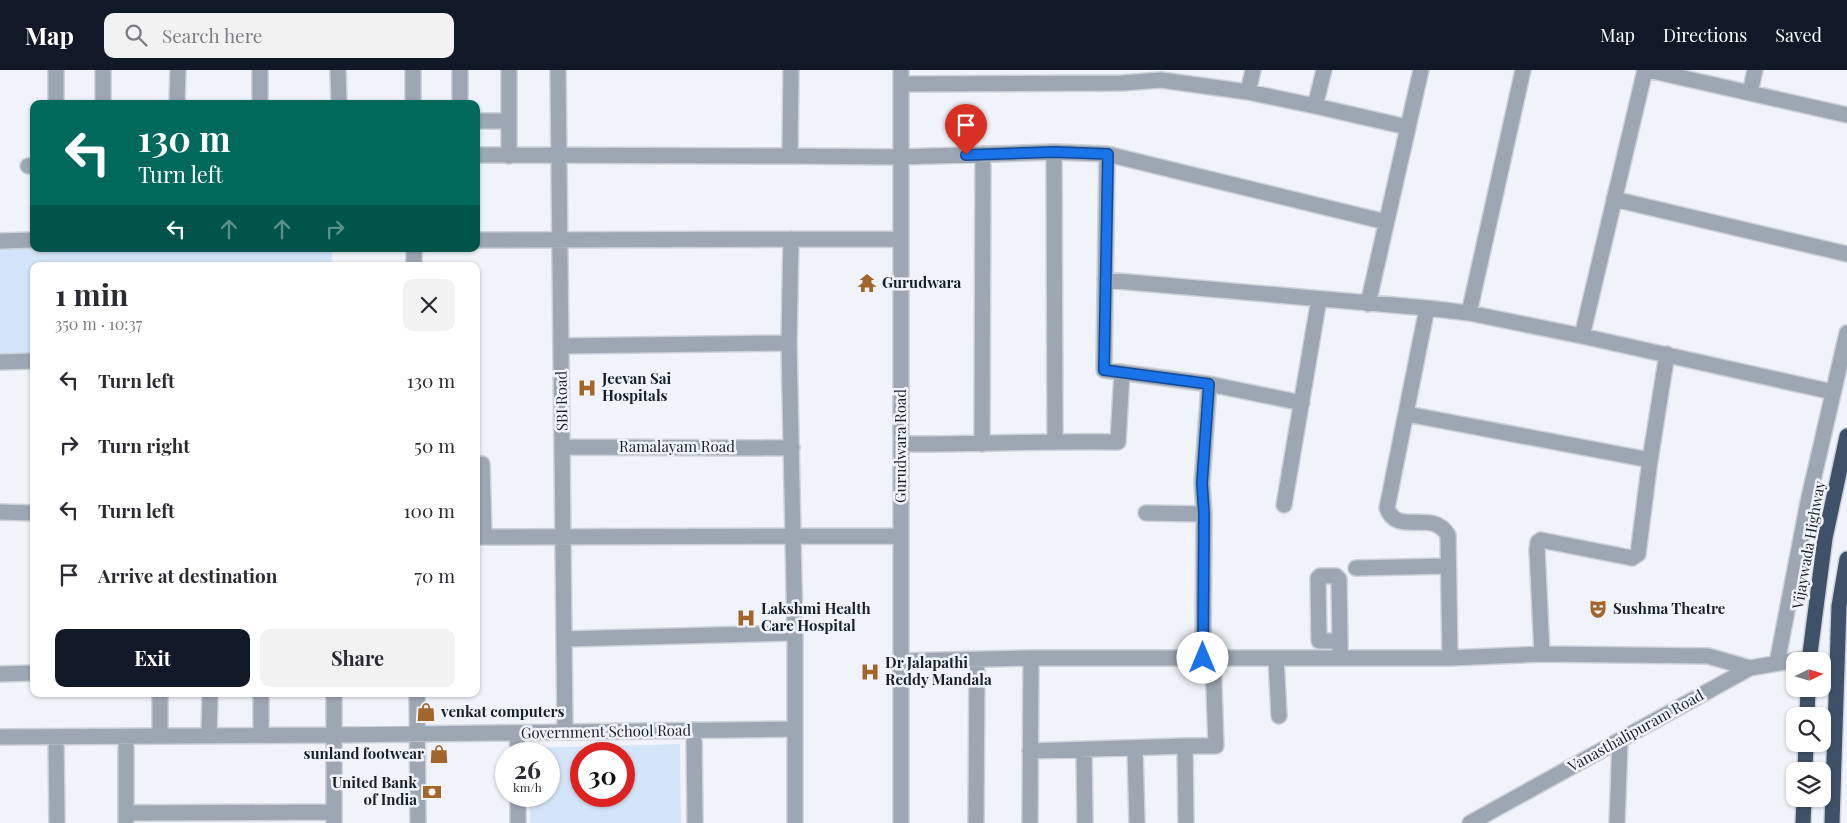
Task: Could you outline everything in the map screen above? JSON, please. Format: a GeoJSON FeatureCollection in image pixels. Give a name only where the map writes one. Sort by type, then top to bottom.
{"type":"FeatureCollection","features":[{"type":"Feature","properties":{"kind":"highway","name":"Vijaywada Highway"},"geometry":{"type":"LineString","coordinates":[[1810,652],[1825,538],[1847,436]]}},
{"type":"Feature","properties":{"kind":"highway"},"geometry":{"type":"LineString","coordinates":[[1832,823],[1842,660],[1839,606],[1847,559]]}},
{"type":"Feature","properties":{"kind":"highway"},"geometry":{"type":"LineString","coordinates":[[1803,823],[1804,807]]}},
{"type":"Feature","properties":{"kind":"street"},"geometry":{"type":"LineString","coordinates":[[56,70],[56,100]]}},
{"type":"Feature","properties":{"kind":"street"},"geometry":{"type":"LineString","coordinates":[[103,70],[103,100]]}},
{"type":"Feature","properties":{"kind":"street"},"geometry":{"type":"LineString","coordinates":[[177,100],[178,70]]}},
{"type":"Feature","properties":{"kind":"street"},"geometry":{"type":"LineString","coordinates":[[260,70],[260,100]]}},
{"type":"Feature","properties":{"kind":"street"},"geometry":{"type":"LineString","coordinates":[[338,70],[339,100]]}},
{"type":"Feature","properties":{"kind":"street"},"geometry":{"type":"LineString","coordinates":[[412,70],[413,100]]}},
{"type":"Feature","properties":{"kind":"street"},"geometry":{"type":"LineString","coordinates":[[460,70],[460,100]]}},
{"type":"Feature","properties":{"kind":"street"},"geometry":{"type":"LineString","coordinates":[[509,70],[509,156]]}},
{"type":"Feature","properties":{"kind":"street","name":"SBI Road"},"geometry":{"type":"LineString","coordinates":[[558,70],[565,732]]}},
{"type":"Feature","properties":{"kind":"street"},"geometry":{"type":"LineString","coordinates":[[790,156],[791,70]]}},
{"type":"Feature","properties":{"kind":"street"},"geometry":{"type":"LineString","coordinates":[[1248,92],[1254,70]]}},
{"type":"Feature","properties":{"kind":"street"},"geometry":{"type":"LineString","coordinates":[[1315,106],[1324,70]]}},
{"type":"Feature","properties":{"kind":"street"},"geometry":{"type":"LineString","coordinates":[[1368,304],[1421,70]]}},
{"type":"Feature","properties":{"kind":"street"},"geometry":{"type":"LineString","coordinates":[[1469,313],[1523,70]]}},
{"type":"Feature","properties":{"kind":"street"},"geometry":{"type":"LineString","coordinates":[[1582,336],[1614,198],[1647,70],[1847,115]]}},
{"type":"Feature","properties":{"kind":"street"},"geometry":{"type":"LineString","coordinates":[[1750,93],[1755,70]]}},
{"type":"Feature","properties":{"kind":"street"},"geometry":{"type":"LineString","coordinates":[[901,77],[1122,77],[1162,75],[1407,127]]}},
{"type":"Feature","properties":{"kind":"street","name":"Gurudwara Road"},"geometry":{"type":"LineString","coordinates":[[901,77],[901,823]]}},
{"type":"Feature","properties":{"kind":"street"},"geometry":{"type":"LineString","coordinates":[[480,121],[509,121]]}},
{"type":"Feature","properties":{"kind":"street"},"geometry":{"type":"LineString","coordinates":[[480,155],[559,157],[901,157],[1054,152],[1108,154],[1386,222]]}},
{"type":"Feature","properties":{"kind":"street"},"geometry":{"type":"LineString","coordinates":[[1054,152],[1055,441]]}},
{"type":"Feature","properties":{"kind":"street"},"geometry":{"type":"LineString","coordinates":[[982,444],[983,154]]}},
{"type":"Feature","properties":{"kind":"street"},"geometry":{"type":"LineString","coordinates":[[1108,154],[1104,370],[1209,384],[1302,403]]}},
{"type":"Feature","properties":{"kind":"street"},"geometry":{"type":"LineString","coordinates":[[1614,198],[1847,254]]}},
{"type":"Feature","properties":{"kind":"street"},"geometry":{"type":"LineString","coordinates":[[791,239],[789,343],[795,633],[795,823]]}},
{"type":"Feature","properties":{"kind":"street"},"geometry":{"type":"LineString","coordinates":[[0,241],[30,240]]}},
{"type":"Feature","properties":{"kind":"street"},"geometry":{"type":"LineString","coordinates":[[480,240],[901,240]]}},
{"type":"Feature","properties":{"kind":"street"},"geometry":{"type":"LineString","coordinates":[[1106,280],[1469,313],[1667,354],[1833,392]]}},
{"type":"Feature","properties":{"kind":"street"},"geometry":{"type":"LineString","coordinates":[[1284,505],[1319,299]]}},
{"type":"Feature","properties":{"kind":"street"},"geometry":{"type":"LineString","coordinates":[[1427,308],[1387,508],[1390,517],[1397,522],[1435,522],[1443,527],[1448,534],[1450,658]]}},
{"type":"Feature","properties":{"kind":"street"},"geometry":{"type":"LineString","coordinates":[[1777,664],[1808,502],[1847,334]]}},
{"type":"Feature","properties":{"kind":"street"},"geometry":{"type":"LineString","coordinates":[[561,346],[789,343]]}},
{"type":"Feature","properties":{"kind":"street"},"geometry":{"type":"LineString","coordinates":[[1542,654],[1537,544],[1541,540],[1632,558],[1636,557],[1639,552],[1650,460],[1667,354]]}},
{"type":"Feature","properties":{"kind":"street"},"geometry":{"type":"LineString","coordinates":[[0,362],[30,361]]}},
{"type":"Feature","properties":{"kind":"street"},"geometry":{"type":"LineString","coordinates":[[901,444],[982,444],[1055,441],[1118,442],[1122,372]]}},
{"type":"Feature","properties":{"kind":"street"},"geometry":{"type":"LineString","coordinates":[[1030,751],[1216,746],[1208,658],[1202,483],[1209,384]]}},
{"type":"Feature","properties":{"kind":"street"},"geometry":{"type":"LineString","coordinates":[[1407,414],[1650,460]]}},
{"type":"Feature","properties":{"kind":"street","name":"Ramalayam Road"},"geometry":{"type":"LineString","coordinates":[[562,447],[792,448]]}},
{"type":"Feature","properties":{"kind":"street"},"geometry":{"type":"LineString","coordinates":[[482,464],[480,536],[901,536]]}},
{"type":"Feature","properties":{"kind":"street"},"geometry":{"type":"LineString","coordinates":[[0,512],[30,513]]}},
{"type":"Feature","properties":{"kind":"street"},"geometry":{"type":"LineString","coordinates":[[1146,513],[1204,514]]}},
{"type":"Feature","properties":{"kind":"street"},"geometry":{"type":"LineString","coordinates":[[1356,568],[1448,566]]}},
{"type":"Feature","properties":{"kind":"street"},"geometry":{"type":"LineString","coordinates":[[564,639],[795,633]]}},
{"type":"Feature","properties":{"kind":"street"},"geometry":{"type":"LineString","coordinates":[[1340,641],[1340,657]]}},
{"type":"Feature","properties":{"kind":"street"},"geometry":{"type":"LineString","coordinates":[[901,661],[1031,658],[1450,658],[1542,654],[1708,656],[1750,668]]}},
{"type":"Feature","properties":{"kind":"street"},"geometry":{"type":"LineString","coordinates":[[1030,823],[1031,658]]}},
{"type":"Feature","properties":{"kind":"street"},"geometry":{"type":"LineString","coordinates":[[1276,658],[1279,716]]}},
{"type":"Feature","properties":{"kind":"street"},"geometry":{"type":"LineString","coordinates":[[976,823],[977,660]]}},
{"type":"Feature","properties":{"kind":"street","name":"Vanasthalipuram Road"},"geometry":{"type":"LineString","coordinates":[[1470,823],[1486,819],[1620,740],[1750,668],[1786,663]]}},
{"type":"Feature","properties":{"kind":"street"},"geometry":{"type":"LineString","coordinates":[[0,674],[30,673]]}},
{"type":"Feature","properties":{"kind":"street"},"geometry":{"type":"LineString","coordinates":[[160,697],[160,736]]}},
{"type":"Feature","properties":{"kind":"street"},"geometry":{"type":"LineString","coordinates":[[210,697],[210,736]]}},
{"type":"Feature","properties":{"kind":"street"},"geometry":{"type":"LineString","coordinates":[[261,697],[262,735]]}},
{"type":"Feature","properties":{"kind":"street"},"geometry":{"type":"LineString","coordinates":[[126,737],[126,818],[334,818],[334,697]]}},
{"type":"Feature","properties":{"kind":"street"},"geometry":{"type":"LineString","coordinates":[[417,697],[418,823]]}},
{"type":"Feature","properties":{"kind":"street","name":"Government School Road"},"geometry":{"type":"LineString","coordinates":[[0,737],[795,729]]}},
{"type":"Feature","properties":{"kind":"street"},"geometry":{"type":"LineString","coordinates":[[694,730],[696,823]]}},
{"type":"Feature","properties":{"kind":"street"},"geometry":{"type":"LineString","coordinates":[[517,732],[517,742]]}},
{"type":"Feature","properties":{"kind":"street"},"geometry":{"type":"LineString","coordinates":[[56,737],[56,823]]}},
{"type":"Feature","properties":{"kind":"street"},"geometry":{"type":"LineString","coordinates":[[1617,823],[1620,740]]}},
{"type":"Feature","properties":{"kind":"street"},"geometry":{"type":"LineString","coordinates":[[1185,746],[1186,823]]}},
{"type":"Feature","properties":{"kind":"street"},"geometry":{"type":"LineString","coordinates":[[1135,749],[1137,823]]}},
{"type":"Feature","properties":{"kind":"street"},"geometry":{"type":"LineString","coordinates":[[1084,751],[1085,823]]}},
{"type":"Feature","properties":{"kind":"street"},"geometry":{"type":"LineString","coordinates":[[518,807],[518,823]]}},
{"type":"Feature","properties":{"kind":"shaded area"},"geometry":{"type":"Polygon","coordinates":[[[0,246],[30,246],[30,252],[332,252],[332,262],[30,262],[30,357],[0,357],[0,246]]]}},
{"type":"Feature","properties":{"kind":"shaded area"},"geometry":{"type":"Polygon","coordinates":[[[680,744],[681,823],[530,823],[529,807],[560,807],[560,747],[570,747],[570,807],[635,807],[635,745],[680,744]]]}},
{"type":"Feature","properties":{"kind":"place","name":"Gurudwara"},"geometry":{"type":"Point","coordinates":[867,283]}},
{"type":"Feature","properties":{"kind":"place","name":"Jeevan Sai Hospitals"},"geometry":{"type":"Point","coordinates":[587,388]}},
{"type":"Feature","properties":{"kind":"place","name":"Sushma Theatre"},"geometry":{"type":"Point","coordinates":[1598,609]}},
{"type":"Feature","properties":{"kind":"place","name":"Lakshmi Health Care Hospital"},"geometry":{"type":"Point","coordinates":[746,618]}},
{"type":"Feature","properties":{"kind":"place","name":"Dr Jalapathi Reddy Mandala"},"geometry":{"type":"Point","coordinates":[870,672]}},
{"type":"Feature","properties":{"kind":"place","name":"venkat computers"},"geometry":{"type":"Point","coordinates":[426,712]}},
{"type":"Feature","properties":{"kind":"place","name":"sunland footwear"},"geometry":{"type":"Point","coordinates":[439,754]}},
{"type":"Feature","properties":{"kind":"place","name":"United Bank of India"},"geometry":{"type":"Point","coordinates":[432,792]}},
{"type":"Feature","properties":{"kind":"route"},"geometry":{"type":"LineString","coordinates":[[966,155],[1054,152],[1108,154],[1104,370],[1209,384],[1202,483],[1204,514],[1203,658]]}}]}
